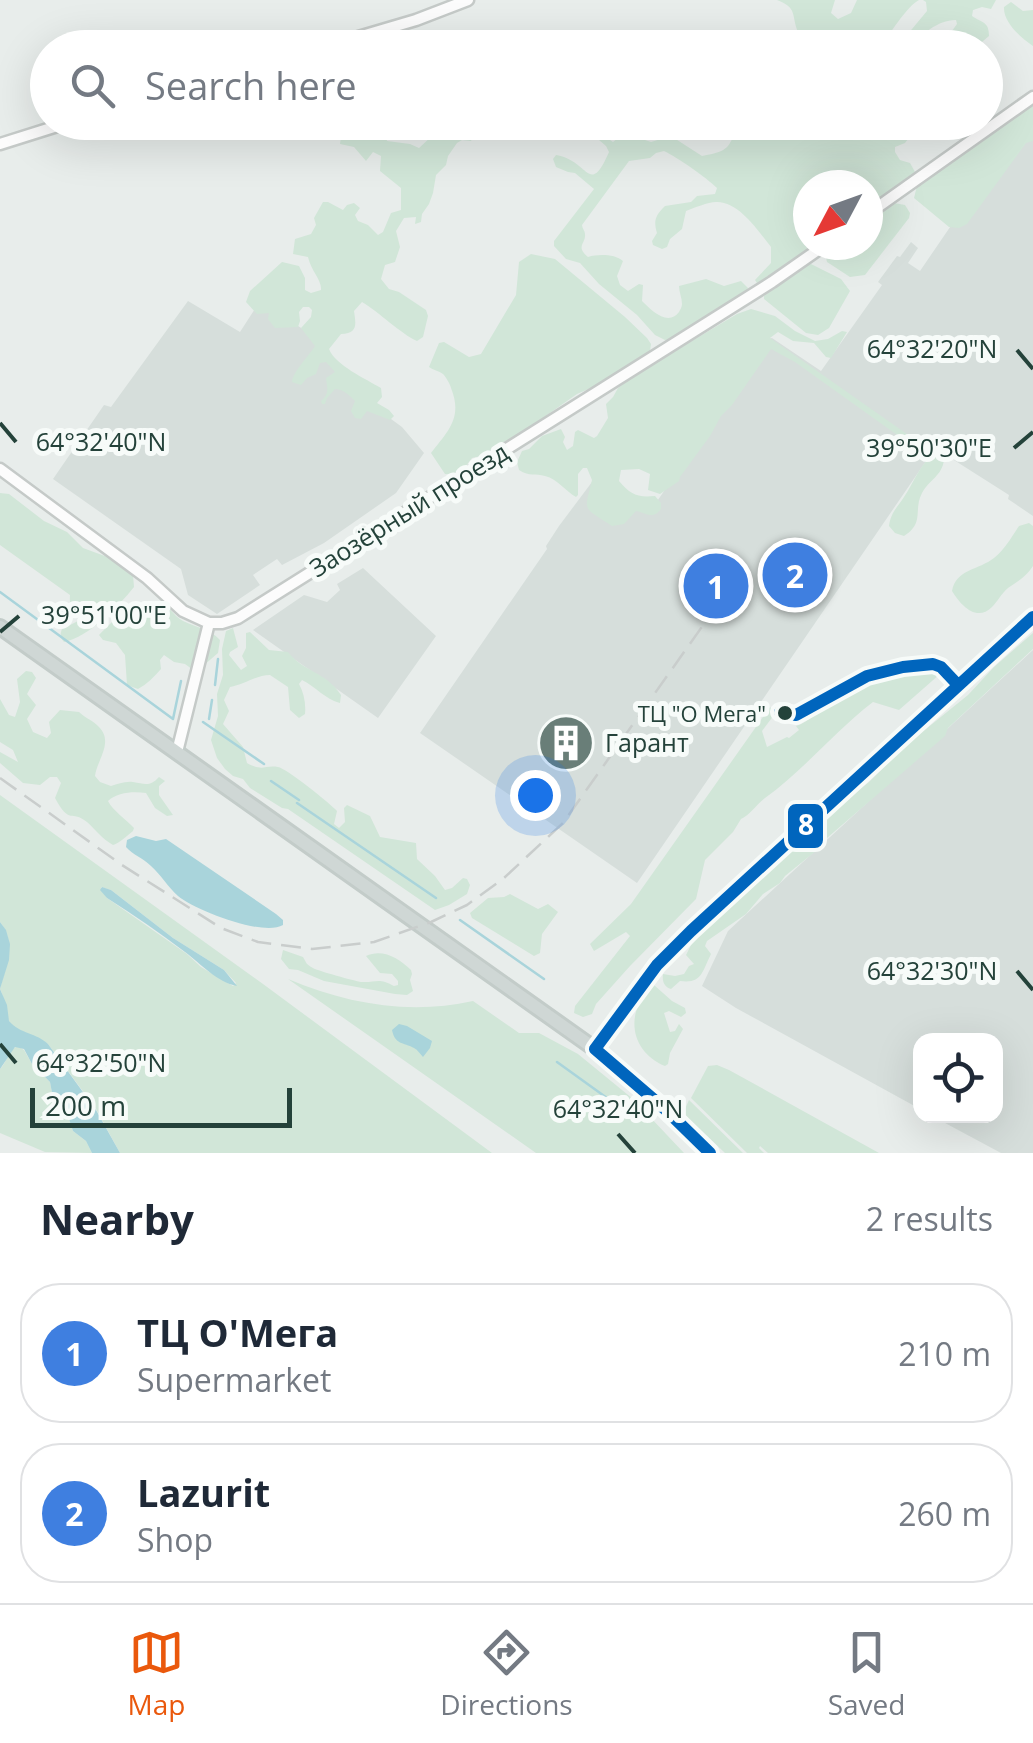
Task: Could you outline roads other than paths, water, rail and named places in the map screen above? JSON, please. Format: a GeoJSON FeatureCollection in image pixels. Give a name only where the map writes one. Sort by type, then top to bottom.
{"type":"FeatureCollection","features":[{"type":"Feature","properties":{"kind":"main road"},"geometry":{"type":"LineString","coordinates":[[0,627],[595,1049],[710,1153]]}},
{"type":"Feature","properties":{"kind":"street"},"geometry":{"type":"LineString","coordinates":[[382,30],[468,0]]}},
{"type":"Feature","properties":{"kind":"street"},"geometry":{"type":"LineString","coordinates":[[1003,118],[1033,97]]}},
{"type":"Feature","properties":{"kind":"street"},"geometry":{"type":"LineString","coordinates":[[0,144],[30,135]]}},
{"type":"Feature","properties":{"kind":"street"},"geometry":{"type":"LineString","coordinates":[[883,203],[972,140]]}},
{"type":"Feature","properties":{"kind":"street","name":"Заозёрный проезд"},"geometry":{"type":"LineString","coordinates":[[209,623],[238,618],[804,260]]}},
{"type":"Feature","properties":{"kind":"street"},"geometry":{"type":"LineString","coordinates":[[0,469],[147,578],[183,611],[209,623],[176,752]]}},
{"type":"Feature","properties":{"kind":"street"},"geometry":{"type":"LineString","coordinates":[[595,1049],[648,976],[691,931],[1033,617]]}},
{"type":"Feature","properties":{"kind":"water"},"geometry":{"type":"Polygon","coordinates":[[[136,836],[166,839],[276,914],[283,925],[245,925],[187,902],[126,847],[127,840],[136,836]]]}},
{"type":"Feature","properties":{"kind":"water"},"geometry":{"type":"Polygon","coordinates":[[[102,887],[224,970],[237,986],[216,977],[107,898],[100,890],[102,887]]]}},
{"type":"Feature","properties":{"kind":"water"},"geometry":{"type":"Polygon","coordinates":[[[0,922],[10,944],[0,989],[0,922]]]}},
{"type":"Feature","properties":{"kind":"water"},"geometry":{"type":"Polygon","coordinates":[[[0,989],[9,1021],[48,1044],[96,1110],[120,1153],[92,1153],[86,1141],[73,1131],[68,1116],[53,1098],[50,1082],[24,1049],[15,1047],[0,1069],[0,989]]]}},
{"type":"Feature","properties":{"kind":"water"},"geometry":{"type":"Polygon","coordinates":[[[399,1024],[432,1041],[423,1057],[395,1038],[392,1030],[399,1024]]]}},
{"type":"Feature","properties":{"kind":"waterway"},"geometry":{"type":"LineString","coordinates":[[0,592],[173,719],[181,681]]}},
{"type":"Feature","properties":{"kind":"waterway"},"geometry":{"type":"LineString","coordinates":[[215,685],[218,659]]}},
{"type":"Feature","properties":{"kind":"waterway"},"geometry":{"type":"LineString","coordinates":[[209,719],[212,700]]}},
{"type":"Feature","properties":{"kind":"waterway"},"geometry":{"type":"LineString","coordinates":[[203,722],[264,764]]}},
{"type":"Feature","properties":{"kind":"waterway"},"geometry":{"type":"LineString","coordinates":[[271,781],[299,800]]}},
{"type":"Feature","properties":{"kind":"waterway"},"geometry":{"type":"LineString","coordinates":[[297,803],[436,898]]}},
{"type":"Feature","properties":{"kind":"waterway"},"geometry":{"type":"LineString","coordinates":[[460,920],[544,979]]}},
{"type":"Feature","properties":{"kind":"waterway"},"geometry":{"type":"LineString","coordinates":[[557,1062],[607,1098]]}},
{"type":"Feature","properties":{"kind":"railway"},"geometry":{"type":"LineString","coordinates":[[0,778],[122,865],[221,928],[258,942],[312,949],[374,942],[467,905],[504,878],[563,823],[711,614]]}},
{"type":"Feature","properties":{"kind":"place","name":"Lazurit"},"geometry":{"type":"Point","coordinates":[795,575]}},
{"type":"Feature","properties":{"kind":"place","name":"ТЦ О'Мега"},"geometry":{"type":"Point","coordinates":[716,586]}},
{"type":"Feature","properties":{"kind":"place","name":"ТЦ \"О Мега\""},"geometry":{"type":"Point","coordinates":[785,713]}},
{"type":"Feature","properties":{"kind":"place","name":"Гарант"},"geometry":{"type":"Point","coordinates":[566,743]}}]}
